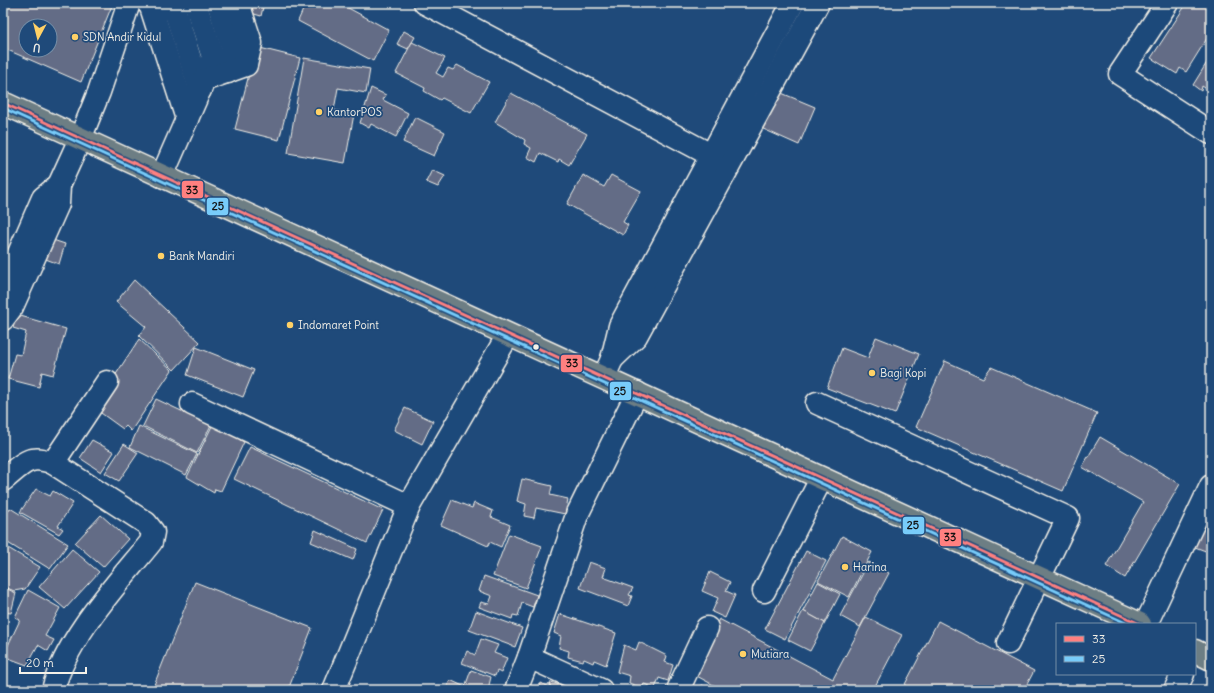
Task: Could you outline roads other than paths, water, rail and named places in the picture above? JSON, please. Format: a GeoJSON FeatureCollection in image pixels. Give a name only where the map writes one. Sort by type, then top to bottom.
{"type":"FeatureCollection","features":[{"type":"Feature","properties":{"kind":"highway"},"geometry":{"type":"LineString","coordinates":[[3,104],[508,335],[608,368],[637,393],[1138,623]]}},
{"type":"Feature","properties":{"kind":"highway"},"geometry":{"type":"LineString","coordinates":[[1196,652],[1211,659]]}},
{"type":"Feature","properties":{"kind":"street"},"geometry":{"type":"LineString","coordinates":[[137,3],[175,11],[202,85]]}},
{"type":"Feature","properties":{"kind":"street"},"geometry":{"type":"LineString","coordinates":[[137,3],[187,119]]}},
{"type":"Feature","properties":{"kind":"street"},"geometry":{"type":"LineString","coordinates":[[3,319],[12,307],[58,204],[59,185],[137,3]]}},
{"type":"Feature","properties":{"kind":"street"},"geometry":{"type":"LineString","coordinates":[[162,176],[213,57],[195,3]]}},
{"type":"Feature","properties":{"kind":"street"},"geometry":{"type":"LineString","coordinates":[[202,85],[246,65],[251,43],[240,9],[219,3]]}},
{"type":"Feature","properties":{"kind":"street"},"geometry":{"type":"LineString","coordinates":[[425,3],[730,165]]}},
{"type":"Feature","properties":{"kind":"street"},"geometry":{"type":"LineString","coordinates":[[608,368],[636,336],[664,264],[711,155],[792,3]]}},
{"type":"Feature","properties":{"kind":"street"},"geometry":{"type":"LineString","coordinates":[[664,264],[730,165],[818,3]]}},
{"type":"Feature","properties":{"kind":"street"},"geometry":{"type":"LineString","coordinates":[[1167,3],[1120,74],[1211,133]]}},
{"type":"Feature","properties":{"kind":"street"},"geometry":{"type":"LineString","coordinates":[[3,290],[43,198],[59,185]]}},
{"type":"Feature","properties":{"kind":"street"},"geometry":{"type":"LineString","coordinates":[[334,690],[409,506],[508,335]]}},
{"type":"Feature","properties":{"kind":"street"},"geometry":{"type":"LineString","coordinates":[[53,462],[107,382]]}},
{"type":"Feature","properties":{"kind":"street"},"geometry":{"type":"LineString","coordinates":[[516,690],[529,657],[577,515],[637,393]]}},
{"type":"Feature","properties":{"kind":"street"},"geometry":{"type":"LineString","coordinates":[[817,403],[1068,518],[1008,642]]}},
{"type":"Feature","properties":{"kind":"street"},"geometry":{"type":"LineString","coordinates":[[192,404],[409,506]]}},
{"type":"Feature","properties":{"kind":"street"},"geometry":{"type":"LineString","coordinates":[[3,480],[30,459],[42,458],[53,462],[146,523],[153,532],[151,542],[96,610],[78,637],[56,680],[53,690]]}},
{"type":"Feature","properties":{"kind":"street"},"geometry":{"type":"LineString","coordinates":[[764,590],[821,478]]}},
{"type":"Feature","properties":{"kind":"street"},"geometry":{"type":"LineString","coordinates":[[1146,623],[1211,486]]}},
{"type":"Feature","properties":{"kind":"street"},"geometry":{"type":"LineString","coordinates":[[678,690],[707,628]]}},
{"type":"Feature","properties":{"kind":"street"},"geometry":{"type":"LineString","coordinates":[[529,657],[601,690]]}},
{"type":"Feature","properties":{"kind":"street"},"geometry":{"type":"LineString","coordinates":[[1175,690],[1182,675]]}},
{"type":"Feature","properties":{"kind":"place","name":"SDN Andir Kidul"},"geometry":{"type":"Point","coordinates":[75,37]}},
{"type":"Feature","properties":{"kind":"place","name":"KantorPOS"},"geometry":{"type":"Point","coordinates":[319,112]}},
{"type":"Feature","properties":{"kind":"place","name":"Bank Mandiri"},"geometry":{"type":"Point","coordinates":[161,256]}},
{"type":"Feature","properties":{"kind":"place","name":"Indomaret Point"},"geometry":{"type":"Point","coordinates":[290,325]}},
{"type":"Feature","properties":{"kind":"place","name":"Bagi Kopi"},"geometry":{"type":"Point","coordinates":[872,373]}},
{"type":"Feature","properties":{"kind":"place","name":"Harina"},"geometry":{"type":"Point","coordinates":[845,567]}},
{"type":"Feature","properties":{"kind":"place","name":"Mutiara"},"geometry":{"type":"Point","coordinates":[743,654]}}]}
